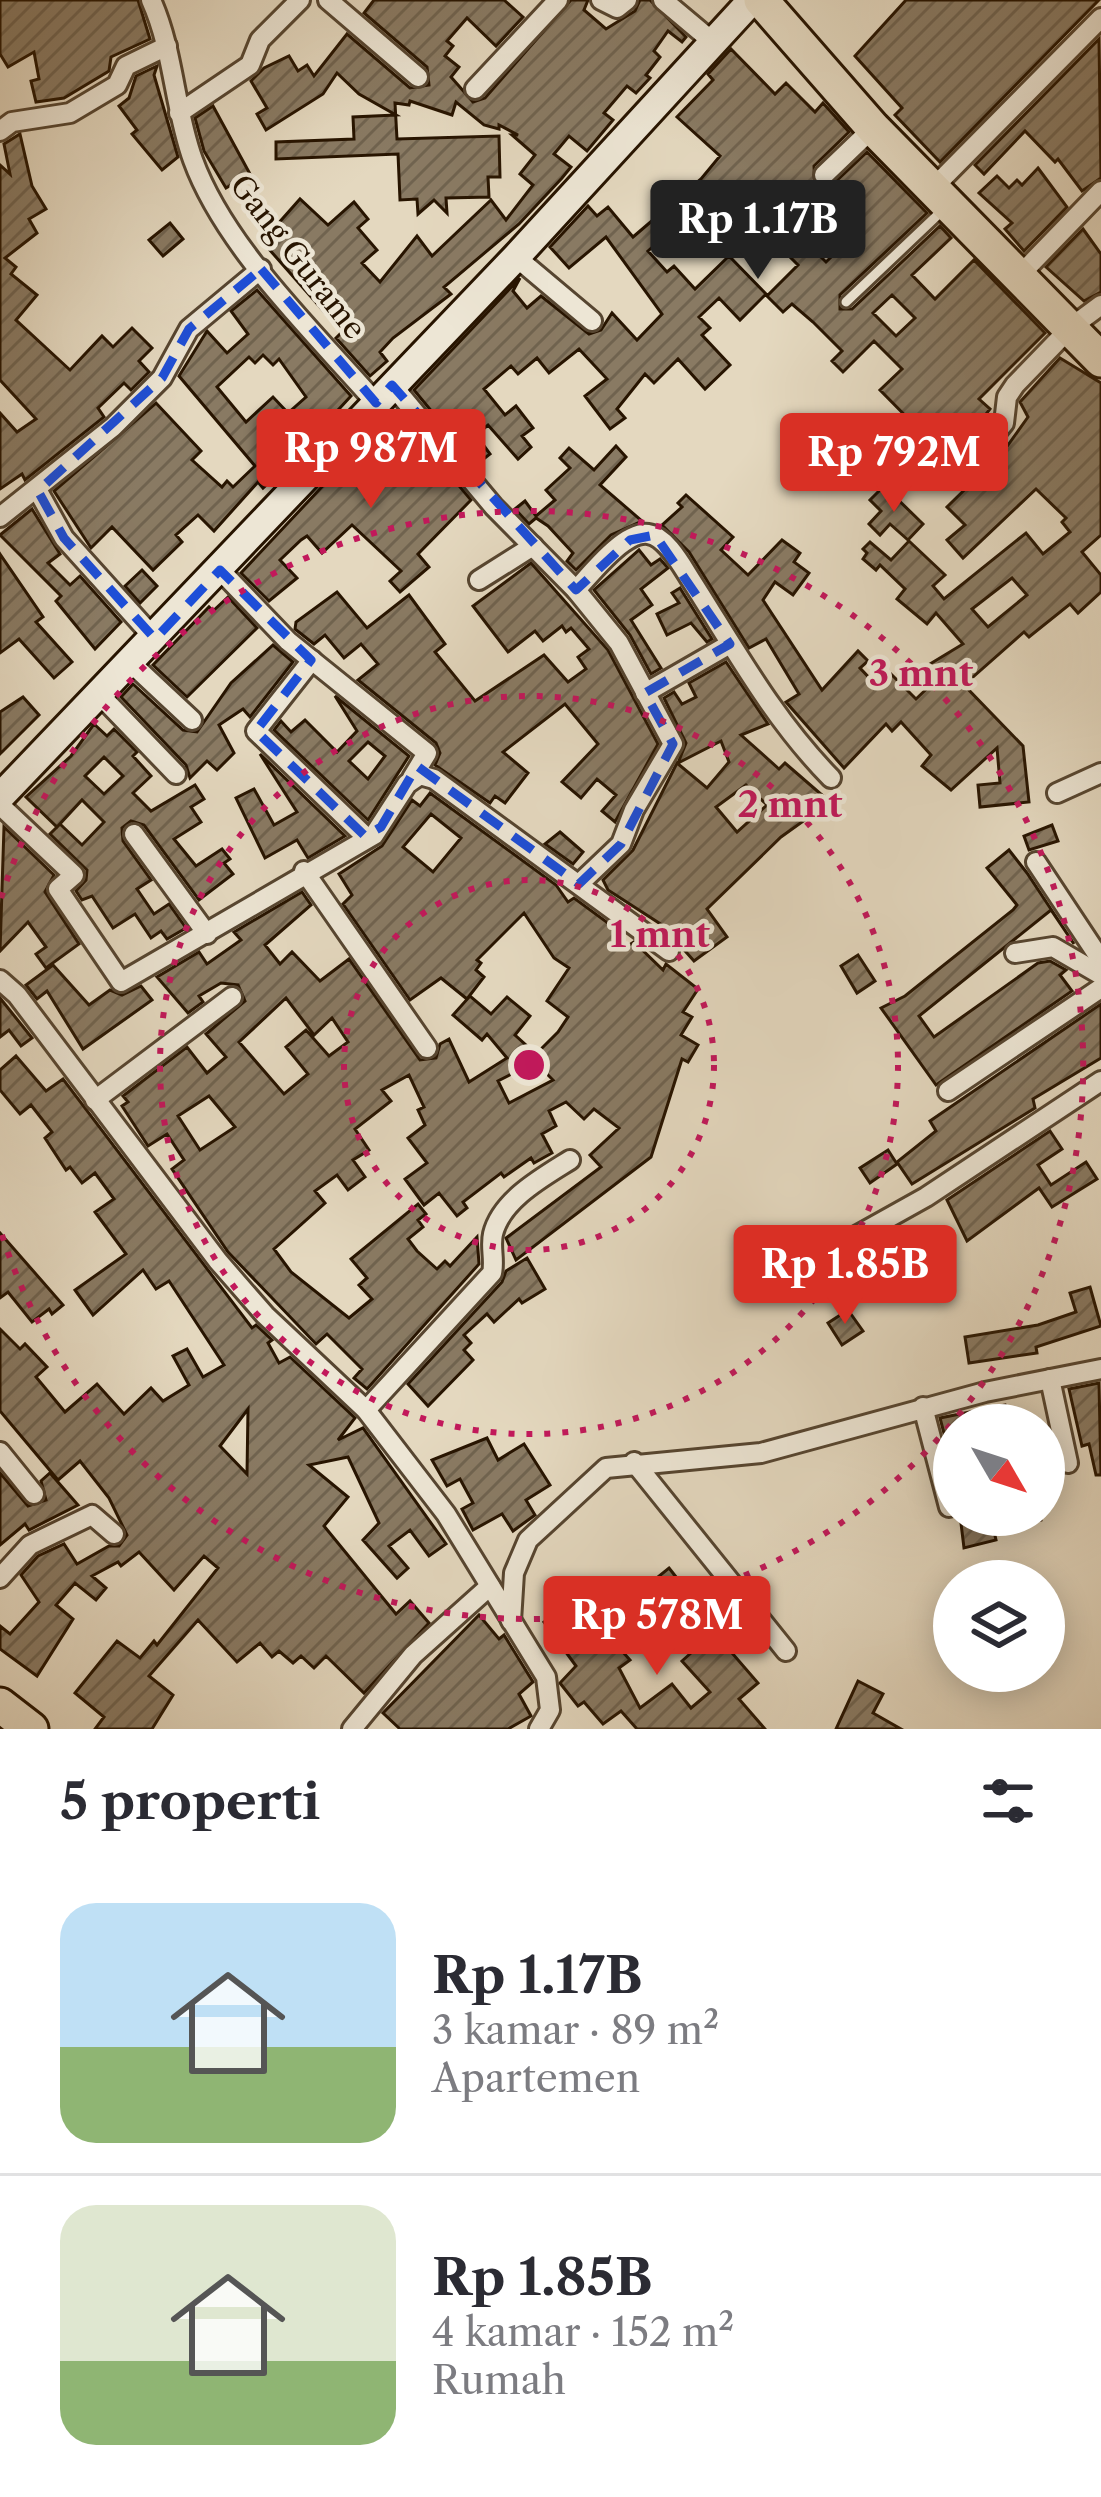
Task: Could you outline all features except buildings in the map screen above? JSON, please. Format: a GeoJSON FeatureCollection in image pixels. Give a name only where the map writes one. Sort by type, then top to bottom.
{"type":"FeatureCollection","features":[{"type":"Feature","properties":{"kind":"highway"},"geometry":{"type":"LineString","coordinates":[[761,0],[873,128],[1101,360]]}},
{"type":"Feature","properties":{"kind":"highway"},"geometry":{"type":"LineString","coordinates":[[0,1705],[31,1729]]}},
{"type":"Feature","properties":{"kind":"street","name":"Gang Gurame"},"geometry":{"type":"LineString","coordinates":[[152,0],[167,46],[179,113],[207,190],[261,269],[576,590],[619,643],[673,744],[621,844],[579,884]]}},
{"type":"Feature","properties":{"kind":"street"},"geometry":{"type":"LineString","coordinates":[[179,113],[250,65],[260,40],[300,0]]}},
{"type":"Feature","properties":{"kind":"street"},"geometry":{"type":"LineString","coordinates":[[328,0],[418,76]]}},
{"type":"Feature","properties":{"kind":"street"},"geometry":{"type":"LineString","coordinates":[[476,89],[558,0]]}},
{"type":"Feature","properties":{"kind":"street"},"geometry":{"type":"LineString","coordinates":[[602,0],[616,8],[627,0]]}},
{"type":"Feature","properties":{"kind":"street"},"geometry":{"type":"LineString","coordinates":[[663,0],[712,42]]}},
{"type":"Feature","properties":{"kind":"street"},"geometry":{"type":"LineString","coordinates":[[220,570],[312,660],[427,753],[381,827],[121,982],[58,889],[74,875],[0,801],[516,257],[752,0]]}},
{"type":"Feature","properties":{"kind":"street"},"geometry":{"type":"LineString","coordinates":[[941,196],[1101,18]]}},
{"type":"Feature","properties":{"kind":"street"},"geometry":{"type":"LineString","coordinates":[[0,131],[12,122],[70,112],[117,86],[126,66],[167,46]]}},
{"type":"Feature","properties":{"kind":"street"},"geometry":{"type":"LineString","coordinates":[[824,175],[873,128]]}},
{"type":"Feature","properties":{"kind":"street"},"geometry":{"type":"LineString","coordinates":[[1019,276],[1101,191]]}},
{"type":"Feature","properties":{"kind":"street"},"geometry":{"type":"LineString","coordinates":[[516,257],[592,321]]}},
{"type":"Feature","properties":{"kind":"street"},"geometry":{"type":"LineString","coordinates":[[0,518],[38,491],[162,378],[189,329],[261,269]]}},
{"type":"Feature","properties":{"kind":"street"},"geometry":{"type":"LineString","coordinates":[[964,471],[1004,423],[1007,397],[1016,386],[1070,328],[1101,305]]}},
{"type":"Feature","properties":{"kind":"street"},"geometry":{"type":"LineString","coordinates":[[38,491],[64,538],[155,639]]}},
{"type":"Feature","properties":{"kind":"street"},"geometry":{"type":"LineString","coordinates":[[576,590],[630,540],[642,533],[655,535],[683,568],[802,748],[831,778]]}},
{"type":"Feature","properties":{"kind":"street"},"geometry":{"type":"LineString","coordinates":[[479,580],[533,546]]}},
{"type":"Feature","properties":{"kind":"street"},"geometry":{"type":"LineString","coordinates":[[645,693],[730,644]]}},
{"type":"Feature","properties":{"kind":"street"},"geometry":{"type":"LineString","coordinates":[[312,660],[256,730],[365,836]]}},
{"type":"Feature","properties":{"kind":"street"},"geometry":{"type":"LineString","coordinates":[[131,664],[192,720]]}},
{"type":"Feature","properties":{"kind":"street"},"geometry":{"type":"LineString","coordinates":[[100,694],[176,774]]}},
{"type":"Feature","properties":{"kind":"street"},"geometry":{"type":"LineString","coordinates":[[1057,793],[1101,773]]}},
{"type":"Feature","properties":{"kind":"street"},"geometry":{"type":"LineString","coordinates":[[412,778],[434,779],[669,951]]}},
{"type":"Feature","properties":{"kind":"street"},"geometry":{"type":"LineString","coordinates":[[134,834],[207,934]]}},
{"type":"Feature","properties":{"kind":"street"},"geometry":{"type":"LineString","coordinates":[[1036,862],[1101,960]]}},
{"type":"Feature","properties":{"kind":"street"},"geometry":{"type":"LineString","coordinates":[[304,871],[428,1048]]}},
{"type":"Feature","properties":{"kind":"street"},"geometry":{"type":"LineString","coordinates":[[1015,953],[1053,947],[1101,975]]}},
{"type":"Feature","properties":{"kind":"street"},"geometry":{"type":"LineString","coordinates":[[0,980],[17,995],[249,1297],[366,1410],[446,1514],[549,1688],[550,1710],[539,1729]]}},
{"type":"Feature","properties":{"kind":"street"},"geometry":{"type":"LineString","coordinates":[[948,1091],[1101,988]]}},
{"type":"Feature","properties":{"kind":"street"},"geometry":{"type":"LineString","coordinates":[[95,1100],[232,997]]}},
{"type":"Feature","properties":{"kind":"street"},"geometry":{"type":"LineString","coordinates":[[840,1245],[926,1197],[1101,1082]]}},
{"type":"Feature","properties":{"kind":"street"},"geometry":{"type":"LineString","coordinates":[[366,1410],[491,1273],[493,1234],[503,1214],[531,1184],[570,1160]]}},
{"type":"Feature","properties":{"kind":"street"},"geometry":{"type":"LineString","coordinates":[[512,1621],[514,1573],[529,1540],[606,1468],[761,1454],[923,1407],[1101,1369]]}},
{"type":"Feature","properties":{"kind":"street"},"geometry":{"type":"LineString","coordinates":[[1050,1379],[1068,1463]]}},
{"type":"Feature","properties":{"kind":"street"},"geometry":{"type":"LineString","coordinates":[[923,1407],[933,1445]]}},
{"type":"Feature","properties":{"kind":"street"},"geometry":{"type":"LineString","coordinates":[[0,1452],[34,1494]]}},
{"type":"Feature","properties":{"kind":"street"},"geometry":{"type":"LineString","coordinates":[[634,1462],[786,1651]]}},
{"type":"Feature","properties":{"kind":"street"},"geometry":{"type":"LineString","coordinates":[[0,1578],[30,1545],[92,1515],[114,1534]]}},
{"type":"Feature","properties":{"kind":"street"},"geometry":{"type":"LineString","coordinates":[[352,1729],[413,1655],[490,1586]]}},
{"type":"Feature","properties":{"kind":"lane"},"geometry":{"type":"LineString","coordinates":[[846,302],[941,196]]}},
{"type":"Feature","properties":{"kind":"highlighted area"},"geometry":{"type":"Polygon","coordinates":[[[261,269],[376,403],[392,385],[576,590],[630,540],[655,535],[730,644],[645,693],[673,744],[621,844],[579,884],[417,766],[381,827],[365,836],[256,731],[311,660],[220,570],[155,639],[64,538],[38,491],[162,378],[189,329],[261,269]]]}}]}
